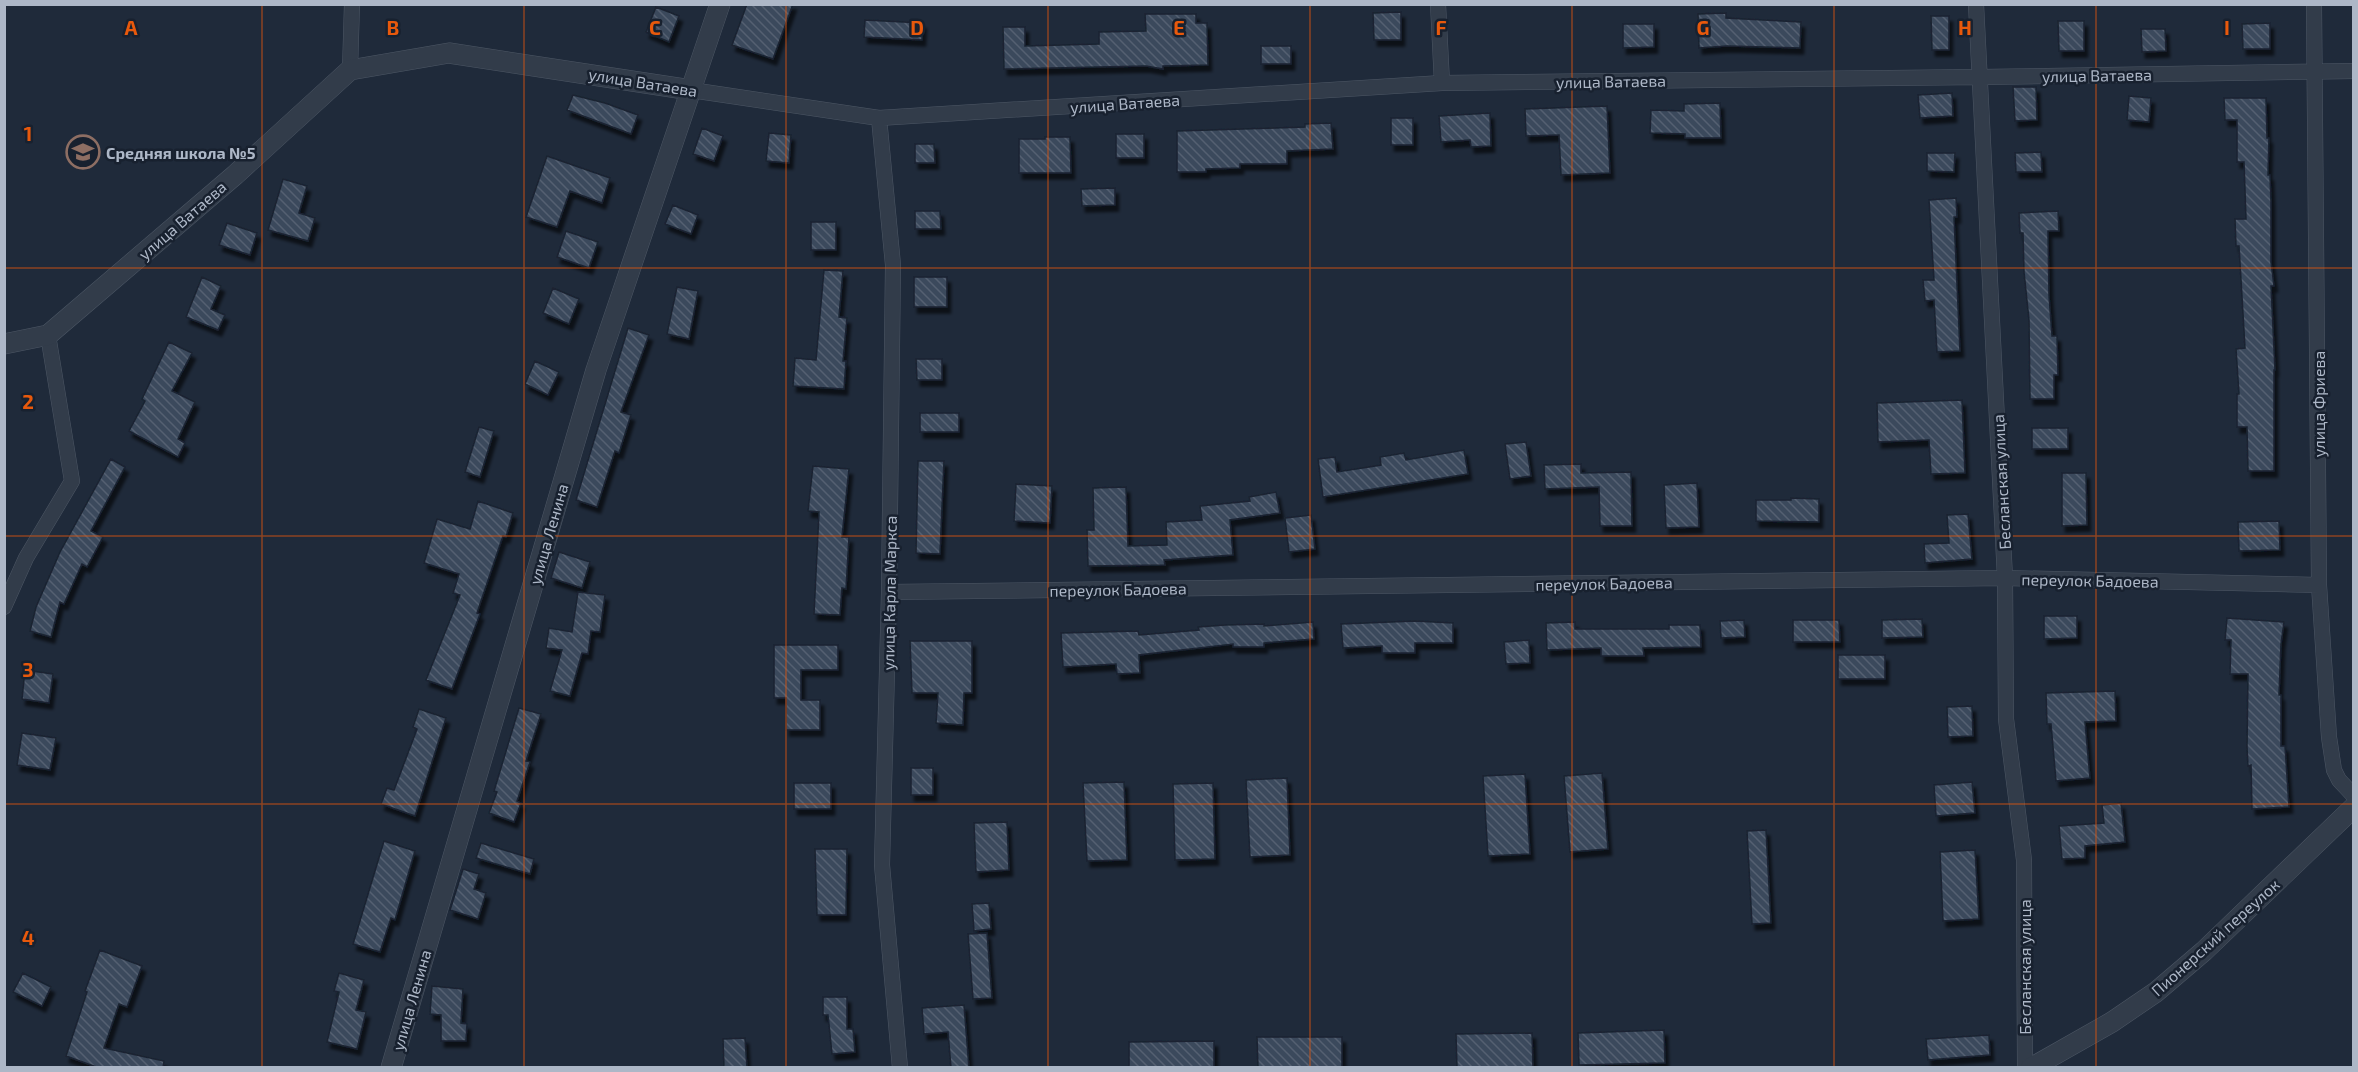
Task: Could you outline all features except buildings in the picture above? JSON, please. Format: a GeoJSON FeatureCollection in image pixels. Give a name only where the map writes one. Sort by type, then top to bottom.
{"type":"FeatureCollection","features":[{"type":"Feature","properties":{"kind":"street"},"geometry":{"type":"LineString","coordinates":[[350,70],[352,4]]}},
{"type":"Feature","properties":{"kind":"street","name":"улица Ленина"},"geometry":{"type":"LineString","coordinates":[[392,1068],[596,370],[720,4]]}},
{"type":"Feature","properties":{"kind":"street"},"geometry":{"type":"LineString","coordinates":[[1438,4],[1442,83]]}},
{"type":"Feature","properties":{"kind":"street","name":"Бесланская улица"},"geometry":{"type":"LineString","coordinates":[[1976,4],[2006,578],[2006,719],[2024,860],[2025,1068]]}},
{"type":"Feature","properties":{"kind":"street","name":"улица Фриева"},"geometry":{"type":"LineString","coordinates":[[2314,4],[2319,585],[2332,759],[2339,780],[2354,796]]}},
{"type":"Feature","properties":{"kind":"street","name":"улица Ватаева"},"geometry":{"type":"LineString","coordinates":[[4,344],[48,335],[235,175],[350,70],[449,53],[879,118],[1442,83],[2354,70]]}},
{"type":"Feature","properties":{"kind":"street","name":"улица Карла Маркса"},"geometry":{"type":"LineString","coordinates":[[879,118],[893,265],[890,592],[882,865],[900,1068]]}},
{"type":"Feature","properties":{"kind":"street"},"geometry":{"type":"LineString","coordinates":[[4,607],[26,558],[72,481],[48,335]]}},
{"type":"Feature","properties":{"kind":"street","name":"переулок Бадоева"},"geometry":{"type":"LineString","coordinates":[[890,592],[2006,578],[2319,585]]}},
{"type":"Feature","properties":{"kind":"street","name":"Пионерский переулок"},"geometry":{"type":"LineString","coordinates":[[2031,1068],[2112,1022],[2157,992],[2204,951],[2354,807]]}},
{"type":"Feature","properties":{"kind":"place","name":"Средняя школа №5"},"geometry":{"type":"Point","coordinates":[83,152]}}]}
